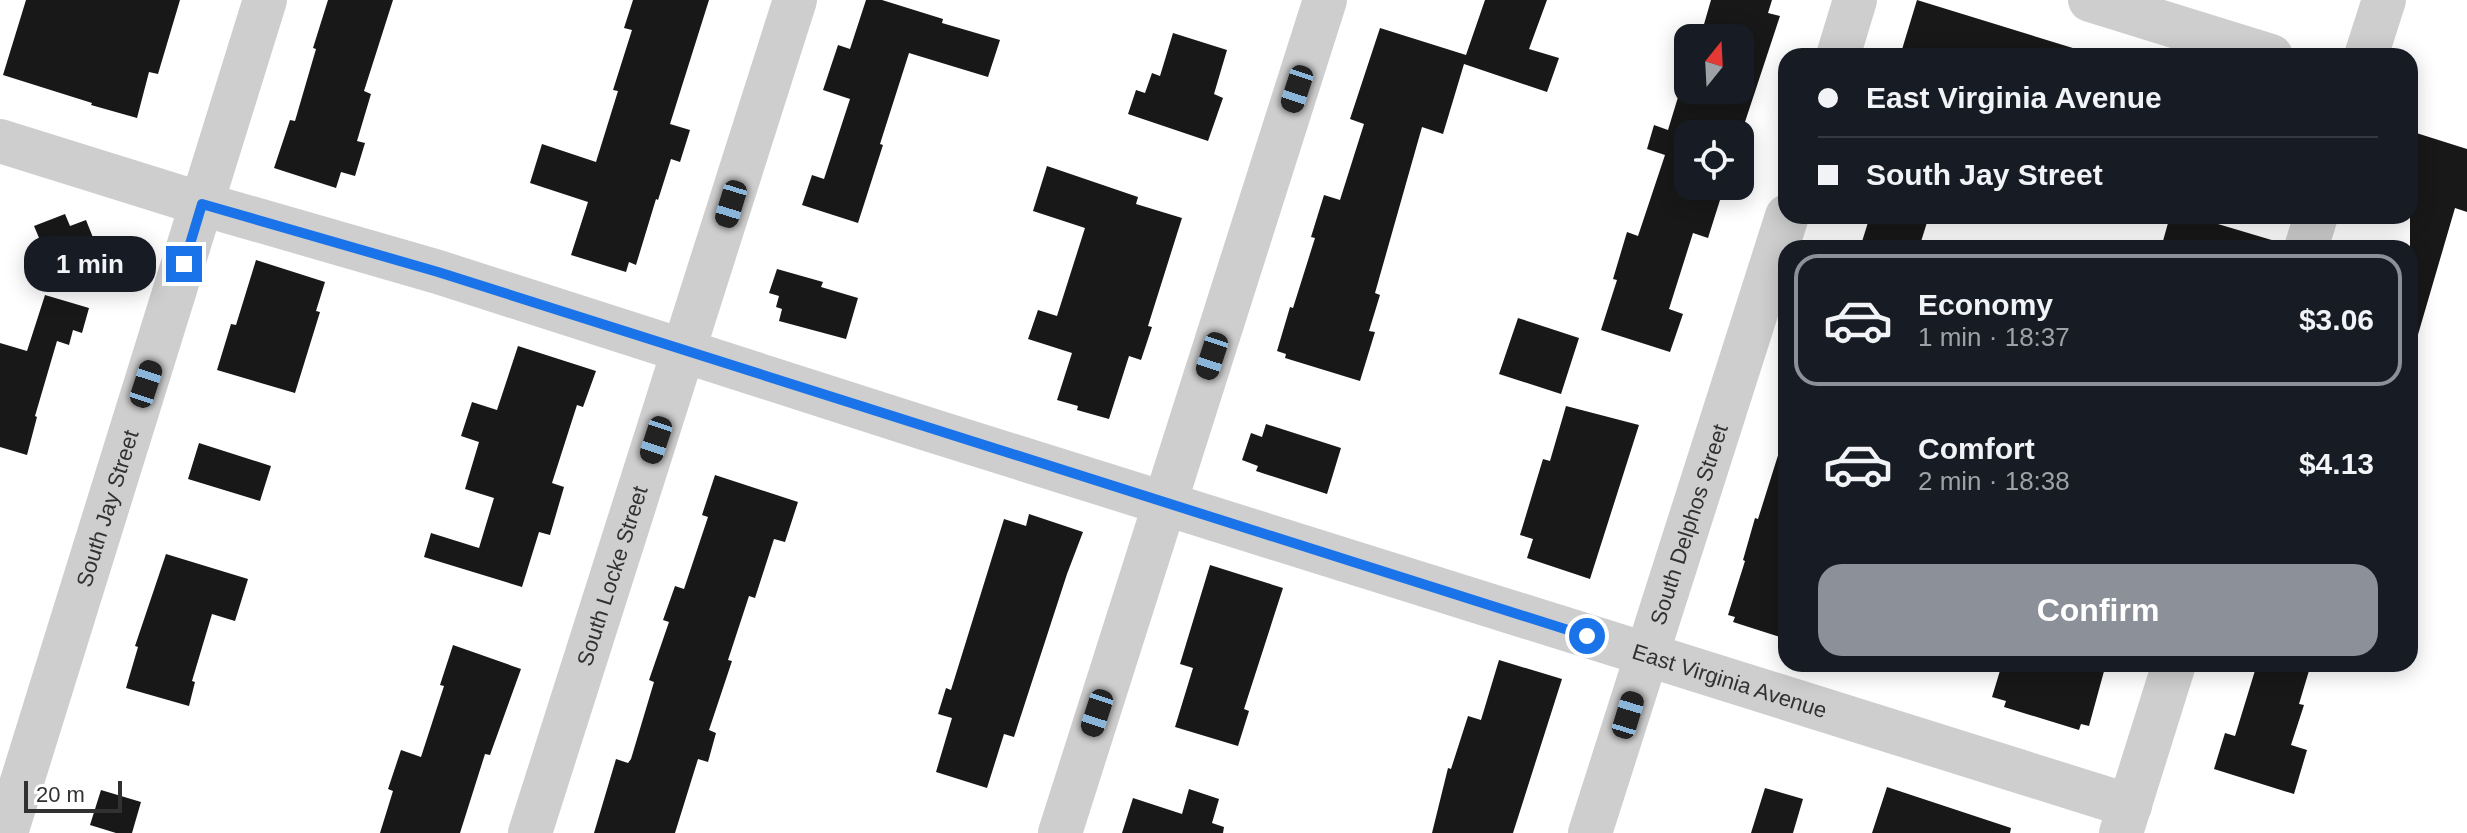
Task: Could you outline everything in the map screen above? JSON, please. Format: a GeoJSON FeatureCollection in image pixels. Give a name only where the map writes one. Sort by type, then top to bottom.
{"type":"FeatureCollection","features":[{"type":"Feature","properties":{"kind":"street","name":"South Jay Street"},"geometry":{"type":"LineString","coordinates":[[6,833],[265,0]]}},
{"type":"Feature","properties":{"kind":"street","name":"South Locke Street"},"geometry":{"type":"LineString","coordinates":[[530,833],[795,0]]}},
{"type":"Feature","properties":{"kind":"street"},"geometry":{"type":"LineString","coordinates":[[1060,833],[1325,0]]}},
{"type":"Feature","properties":{"kind":"street"},"geometry":{"type":"LineString","coordinates":[[1840,48],[1855,0]]}},
{"type":"Feature","properties":{"kind":"street"},"geometry":{"type":"LineString","coordinates":[[2090,0],[2245,48]]}},
{"type":"Feature","properties":{"kind":"street"},"geometry":{"type":"LineString","coordinates":[[2369,48],[2384,0]]}},
{"type":"Feature","properties":{"kind":"street","name":"East Virginia Avenue"},"geometry":{"type":"LineString","coordinates":[[0,141],[202,204],[438,272],[1408,579],[1646,656],[2125,819]]}},
{"type":"Feature","properties":{"kind":"street","name":"South Delphos Street"},"geometry":{"type":"LineString","coordinates":[[1590,833],[1778,244]]}},
{"type":"Feature","properties":{"kind":"street"},"geometry":{"type":"LineString","coordinates":[[2125,819],[2171,672]]}},
{"type":"Feature","properties":{"kind":"building"},"geometry":{"type":"Polygon","coordinates":[[[26,0],[180,0],[158,74],[149,72],[137,118],[3,75],[26,0]]]}},
{"type":"Feature","properties":{"kind":"building"},"geometry":{"type":"Polygon","coordinates":[[[328,0],[393,0],[364,91],[371,94],[357,141],[365,143],[355,176],[341,172],[336,188],[274,168],[290,120],[295,121],[328,0]]]}},
{"type":"Feature","properties":{"kind":"building"},"geometry":{"type":"Polygon","coordinates":[[[633,0],[709,0],[670,124],[690,130],[680,162],[671,159],[636,265],[629,262],[626,272],[571,255],[588,202],[530,183],[542,144],[596,162],[618,91],[613,90],[632,30],[624,28],[633,0]]]}},
{"type":"Feature","properties":{"kind":"building"},"geometry":{"type":"Polygon","coordinates":[[[866,0],[882,0],[943,19],[942,23],[1000,40],[988,77],[909,53],[858,223],[802,205],[812,175],[824,179],[850,99],[823,90],[838,45],[850,49],[866,0]]]}},
{"type":"Feature","properties":{"kind":"building"},"geometry":{"type":"Polygon","coordinates":[[[1485,0],[1547,0],[1529,49],[1559,58],[1547,92],[1464,64],[1443,134],[1422,127],[1375,293],[1380,295],[1369,331],[1375,332],[1360,381],[1285,358],[1286,354],[1277,351],[1315,238],[1311,237],[1324,195],[1340,200],[1364,124],[1350,119],[1380,28],[1466,55],[1485,0]]]}},
{"type":"Feature","properties":{"kind":"building"},"geometry":{"type":"Polygon","coordinates":[[[1711,0],[1772,0],[1768,13],[1780,16],[1754,95],[1754,24],[1704,24],[1711,0]]]}},
{"type":"Feature","properties":{"kind":"building"},"geometry":{"type":"Polygon","coordinates":[[[1917,0],[2073,48],[1902,48],[1917,0]]]}},
{"type":"Feature","properties":{"kind":"building"},"geometry":{"type":"Polygon","coordinates":[[[1173,33],[1227,50],[1214,94],[1223,98],[1208,141],[1128,114],[1136,90],[1145,93],[1152,73],[1160,76],[1173,33]]]}},
{"type":"Feature","properties":{"kind":"building"},"geometry":{"type":"Polygon","coordinates":[[[1676,104],[1751,104],[1746,120],[1674,120],[1674,200],[1720,200],[1708,238],[1693,233],[1669,309],[1683,314],[1670,352],[1601,330],[1617,280],[1613,279],[1627,232],[1638,236],[1665,155],[1647,149],[1654,125],[1668,130],[1676,104]]]}},
{"type":"Feature","properties":{"kind":"building"},"geometry":{"type":"Polygon","coordinates":[[[2418,134],[2467,149],[2467,212],[2455,208],[2418,335],[2418,240],[2410,240],[2410,224],[2418,224],[2418,134]]]}},
{"type":"Feature","properties":{"kind":"building"},"geometry":{"type":"Polygon","coordinates":[[[1047,166],[1138,197],[1136,204],[1182,218],[1148,326],[1152,327],[1141,360],[1129,356],[1109,419],[1077,410],[1078,406],[1057,400],[1072,353],[1028,339],[1038,310],[1057,316],[1085,228],[1033,211],[1047,166]]]}},
{"type":"Feature","properties":{"kind":"building"},"geometry":{"type":"Polygon","coordinates":[[[65,214],[70,226],[86,220],[102,260],[56,278],[34,226],[65,214]]]}},
{"type":"Feature","properties":{"kind":"building"},"geometry":{"type":"Polygon","coordinates":[[[1868,224],[1926,224],[1922,240],[1862,240],[1868,224]]]}},
{"type":"Feature","properties":{"kind":"building"},"geometry":{"type":"Polygon","coordinates":[[[2168,224],[2218,224],[2272,240],[2163,240],[2168,224]]]}},
{"type":"Feature","properties":{"kind":"building"},"geometry":{"type":"Polygon","coordinates":[[[256,260],[325,282],[316,311],[320,312],[295,393],[217,370],[231,324],[236,325],[256,260]]]}},
{"type":"Feature","properties":{"kind":"building"},"geometry":{"type":"Polygon","coordinates":[[[777,269],[823,282],[821,287],[858,298],[846,339],[779,321],[782,309],[776,307],[779,296],[769,293],[777,269]]]}},
{"type":"Feature","properties":{"kind":"building"},"geometry":{"type":"Polygon","coordinates":[[[45,295],[89,308],[82,333],[73,330],[69,345],[57,341],[27,455],[0,447],[0,343],[27,351],[45,295]]]}},
{"type":"Feature","properties":{"kind":"building"},"geometry":{"type":"Polygon","coordinates":[[[1518,318],[1579,338],[1561,394],[1499,374],[1518,318]]]}},
{"type":"Feature","properties":{"kind":"building"},"geometry":{"type":"Polygon","coordinates":[[[518,346],[596,371],[583,407],[577,405],[552,483],[564,487],[550,535],[539,532],[522,587],[424,557],[431,533],[479,548],[494,498],[465,489],[479,442],[461,436],[472,402],[497,410],[518,346]]]}},
{"type":"Feature","properties":{"kind":"building"},"geometry":{"type":"Polygon","coordinates":[[[1566,406],[1639,425],[1590,579],[1527,558],[1533,539],[1520,535],[1543,459],[1550,461],[1566,406]]]}},
{"type":"Feature","properties":{"kind":"building"},"geometry":{"type":"Polygon","coordinates":[[[1266,424],[1341,448],[1327,494],[1256,471],[1258,466],[1242,460],[1251,433],[1262,437],[1266,424]]]}},
{"type":"Feature","properties":{"kind":"building"},"geometry":{"type":"Polygon","coordinates":[[[199,443],[271,466],[260,501],[188,479],[199,443]]]}},
{"type":"Feature","properties":{"kind":"building"},"geometry":{"type":"Polygon","coordinates":[[[1778,455],[1778,636],[1733,622],[1735,617],[1728,615],[1755,518],[1758,519],[1778,455]]]}},
{"type":"Feature","properties":{"kind":"building"},"geometry":{"type":"Polygon","coordinates":[[[715,475],[798,502],[785,542],[774,539],[755,598],[749,596],[709,730],[716,733],[708,762],[698,759],[675,833],[594,833],[616,759],[628,763],[631,759],[654,682],[649,680],[669,622],[663,620],[675,586],[684,589],[708,517],[702,515],[715,475]]]}},
{"type":"Feature","properties":{"kind":"building"},"geometry":{"type":"Polygon","coordinates":[[[1029,514],[1083,532],[1014,737],[1004,734],[987,788],[936,772],[952,718],[938,714],[946,688],[951,690],[1004,519],[1026,526],[1029,514]]]}},
{"type":"Feature","properties":{"kind":"building"},"geometry":{"type":"Polygon","coordinates":[[[166,554],[248,579],[235,621],[212,614],[192,681],[195,682],[189,706],[126,688],[138,647],[135,646],[166,554]]]}},
{"type":"Feature","properties":{"kind":"building"},"geometry":{"type":"Polygon","coordinates":[[[1210,565],[1283,588],[1244,709],[1249,711],[1238,746],[1175,727],[1193,668],[1180,664],[1210,565]]]}},
{"type":"Feature","properties":{"kind":"building"},"geometry":{"type":"Polygon","coordinates":[[[453,645],[521,669],[490,755],[485,754],[460,833],[380,833],[393,791],[388,789],[401,750],[421,757],[444,686],[440,685],[453,645]]]}},
{"type":"Feature","properties":{"kind":"building"},"geometry":{"type":"Polygon","coordinates":[[[1499,660],[1562,679],[1513,833],[1432,833],[1448,768],[1451,769],[1468,716],[1481,720],[1499,660]]]}},
{"type":"Feature","properties":{"kind":"building"},"geometry":{"type":"Polygon","coordinates":[[[2000,672],[2104,672],[2089,726],[2081,724],[2079,730],[2004,707],[2006,701],[1992,697],[2000,672]]]}},
{"type":"Feature","properties":{"kind":"building"},"geometry":{"type":"Polygon","coordinates":[[[2255,672],[2309,672],[2299,704],[2304,705],[2291,745],[2307,750],[2294,794],[2214,769],[2225,733],[2235,736],[2255,672]]]}},
{"type":"Feature","properties":{"kind":"building"},"geometry":{"type":"Polygon","coordinates":[[[1887,787],[2011,828],[2010,833],[1872,833],[1887,787]]]}},
{"type":"Feature","properties":{"kind":"building"},"geometry":{"type":"Polygon","coordinates":[[[1765,788],[1803,799],[1793,833],[1751,833],[1765,788]]]}},
{"type":"Feature","properties":{"kind":"building"},"geometry":{"type":"Polygon","coordinates":[[[1189,789],[1219,799],[1212,823],[1224,827],[1223,833],[1122,833],[1133,798],[1182,814],[1189,789]]]}},
{"type":"Feature","properties":{"kind":"building"},"geometry":{"type":"Polygon","coordinates":[[[101,790],[141,802],[132,833],[116,833],[90,825],[101,790]]]}},
{"type":"Feature","properties":{"kind":"route"},"geometry":{"type":"LineString","coordinates":[[184,264],[202,204],[438,272],[1587,636]]}}]}
